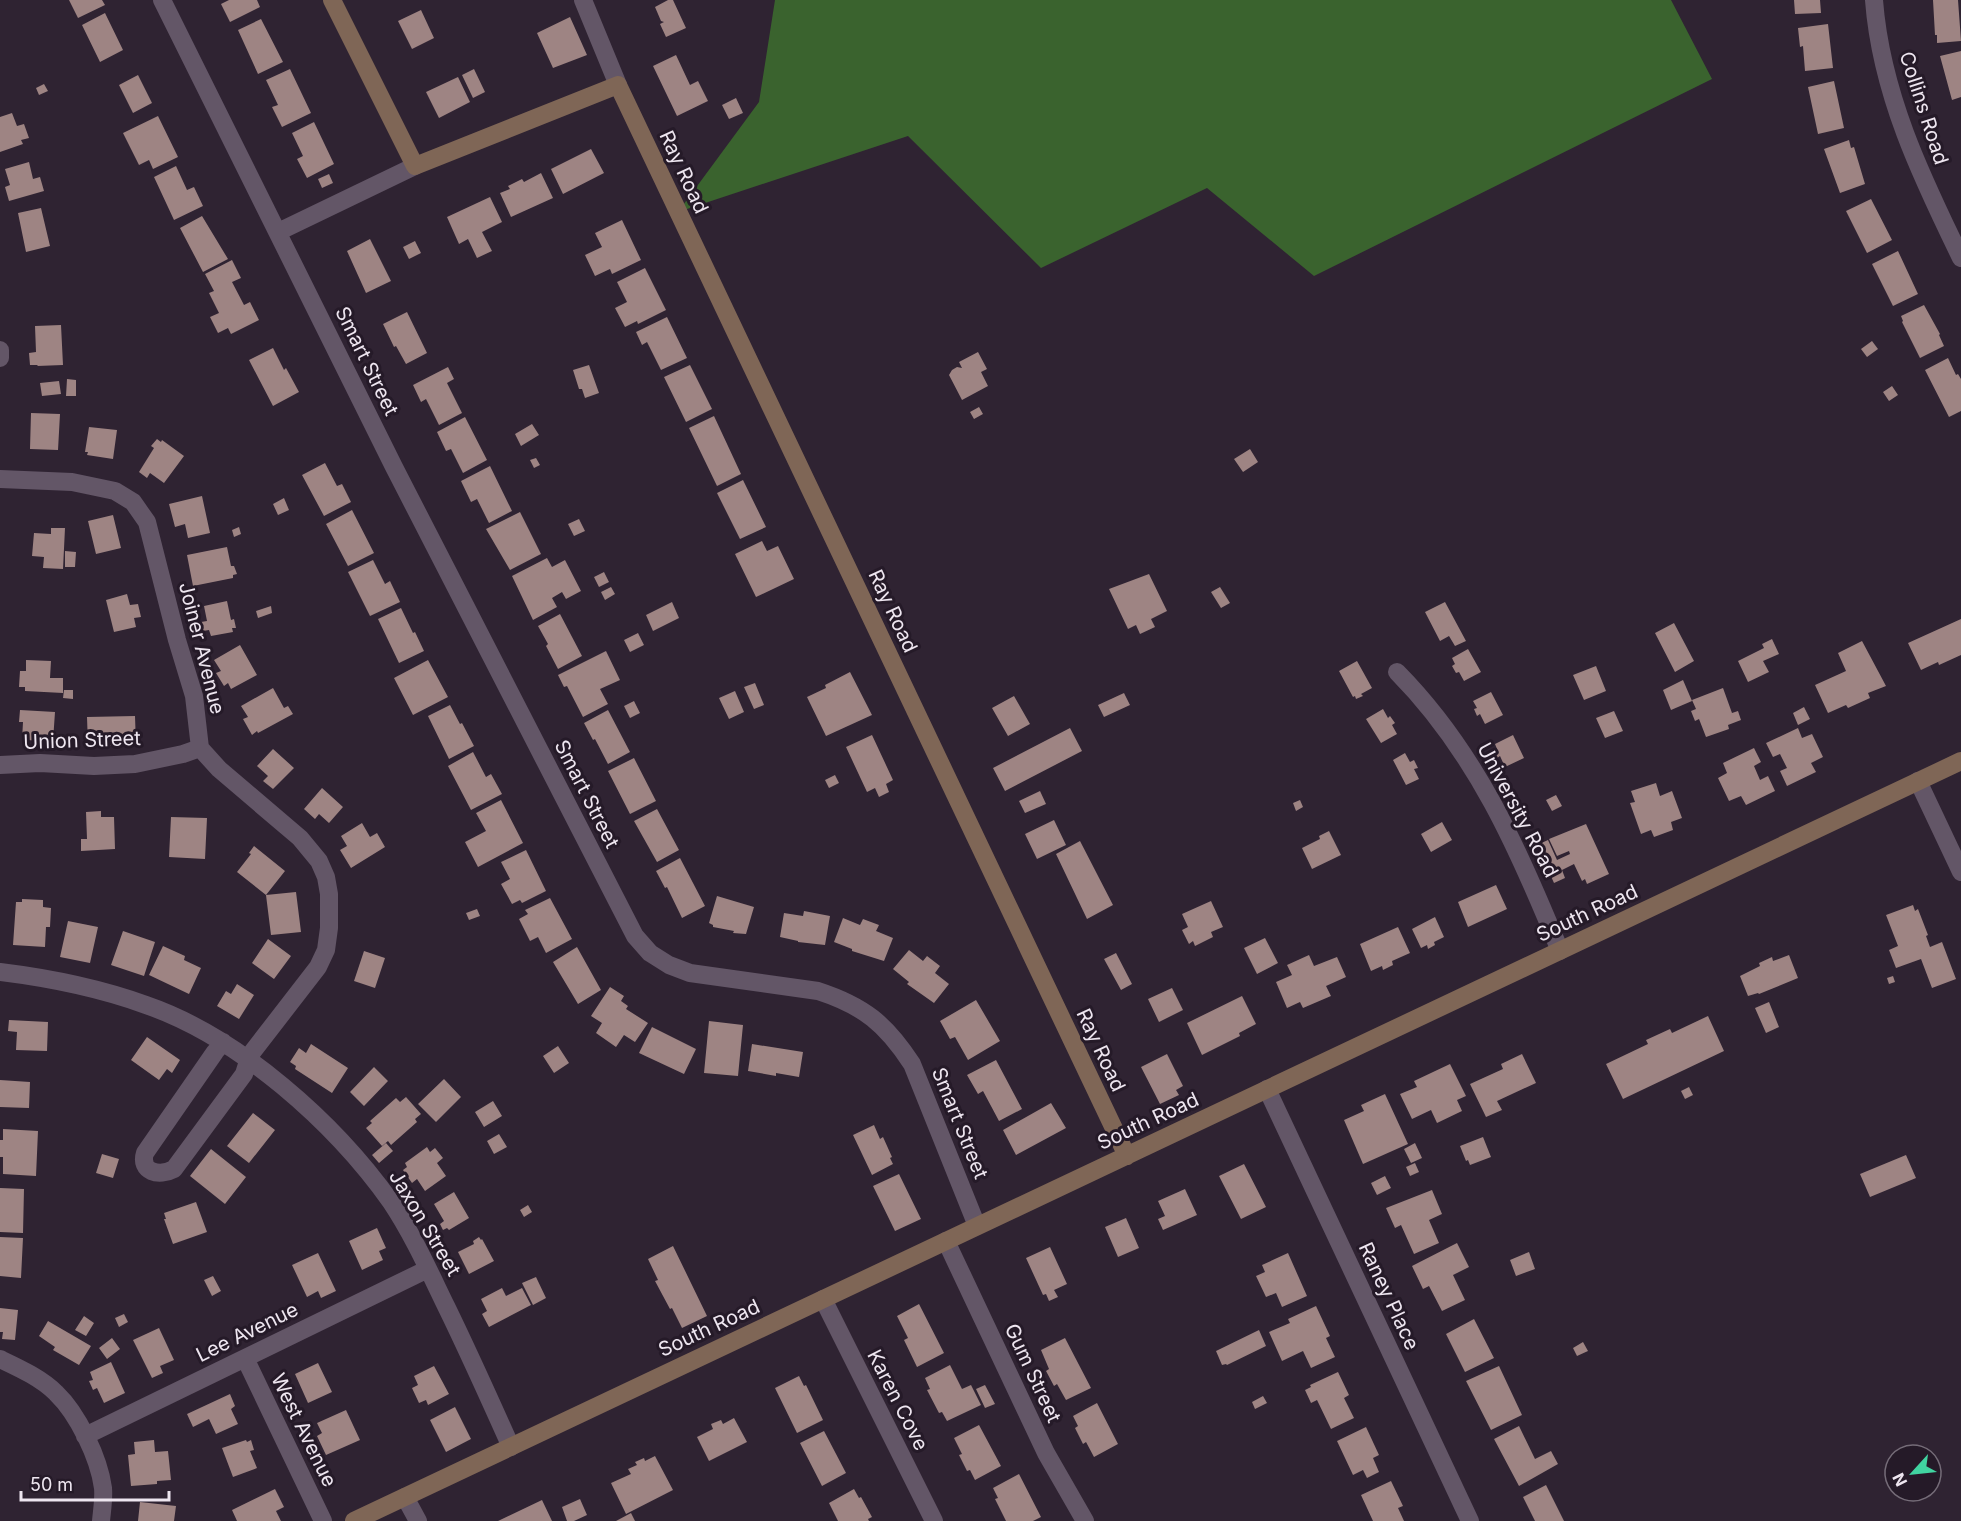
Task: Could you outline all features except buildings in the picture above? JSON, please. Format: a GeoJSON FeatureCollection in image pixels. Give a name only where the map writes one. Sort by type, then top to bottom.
{"type":"FeatureCollection","features":[{"type":"Feature","properties":{"kind":"street","name":"Smart Street"},"geometry":{"type":"LineString","coordinates":[[162,0],[394,467],[635,936],[650,953],[669,965],[690,973],[818,991],[861,1009],[877,1020],[897,1040],[912,1064],[977,1226]]}},
{"type":"Feature","properties":{"kind":"street"},"geometry":{"type":"LineString","coordinates":[[332,0],[415,166]]}},
{"type":"Feature","properties":{"kind":"street"},"geometry":{"type":"LineString","coordinates":[[278,232],[415,166],[618,85],[584,0]]}},
{"type":"Feature","properties":{"kind":"street","name":"Collins Road"},"geometry":{"type":"LineString","coordinates":[[1874,0],[1884,69],[1901,125],[1922,179],[1961,258]]}},
{"type":"Feature","properties":{"kind":"street","name":"Ray Road"},"geometry":{"type":"LineString","coordinates":[[618,85],[1127,1155]]}},
{"type":"Feature","properties":{"kind":"street"},"geometry":{"type":"LineString","coordinates":[[0,350],[0,358]]}},
{"type":"Feature","properties":{"kind":"street","name":"Joiner Avenue"},"geometry":{"type":"LineString","coordinates":[[0,479],[72,482],[115,491],[133,502],[143,513],[194,696],[200,748]]}},
{"type":"Feature","properties":{"kind":"street","name":"University Road"},"geometry":{"type":"LineString","coordinates":[[1397,672],[1444,725],[1474,769],[1534,886],[1560,951]]}},
{"type":"Feature","properties":{"kind":"street"},"geometry":{"type":"LineString","coordinates":[[200,748],[219,769],[300,838],[319,861],[326,877],[329,894],[329,928],[326,950],[318,968],[248,1060],[244,1074],[174,1169],[165,1174],[154,1173],[146,1166],[143,1159],[145,1153],[223,1042]]}},
{"type":"Feature","properties":{"kind":"street","name":"Union Street"},"geometry":{"type":"LineString","coordinates":[[0,765],[135,764],[200,748]]}},
{"type":"Feature","properties":{"kind":"street","name":"South Road"},"geometry":{"type":"LineString","coordinates":[[354,1521],[1961,761]]}},
{"type":"Feature","properties":{"kind":"street"},"geometry":{"type":"LineString","coordinates":[[1918,781],[1961,872]]}},
{"type":"Feature","properties":{"kind":"street","name":"Jaxon Street"},"geometry":{"type":"LineString","coordinates":[[0,972],[85,987],[147,1005],[199,1028],[248,1060],[322,1121],[364,1167],[392,1204],[428,1269],[511,1447]]}},
{"type":"Feature","properties":{"kind":"street","name":"Raney Place"},"geometry":{"type":"LineString","coordinates":[[1267,1089],[1470,1521]]}},
{"type":"Feature","properties":{"kind":"street","name":"Gum Street"},"geometry":{"type":"LineString","coordinates":[[946,1241],[1046,1453],[1085,1521]]}},
{"type":"Feature","properties":{"kind":"street","name":"Lee Avenue"},"geometry":{"type":"LineString","coordinates":[[85,1436],[428,1269]]}},
{"type":"Feature","properties":{"kind":"street","name":"Karen Cove"},"geometry":{"type":"LineString","coordinates":[[823,1299],[934,1521]]}},
{"type":"Feature","properties":{"kind":"street","name":"West Avenue"},"geometry":{"type":"LineString","coordinates":[[245,1358],[323,1521]]}},
{"type":"Feature","properties":{"kind":"street"},"geometry":{"type":"LineString","coordinates":[[0,1359],[55,1391],[71,1409],[97,1465],[102,1486],[101,1521]]}},
{"type":"Feature","properties":{"kind":"street"},"geometry":{"type":"LineString","coordinates":[[405,1497],[418,1521]]}},
{"type":"Feature","properties":{"kind":"green space"},"geometry":{"type":"Polygon","coordinates":[[[775,0],[1671,0],[1712,79],[1314,276],[1207,188],[1041,268],[908,136],[678,212],[759,102],[775,0]]]}}]}
